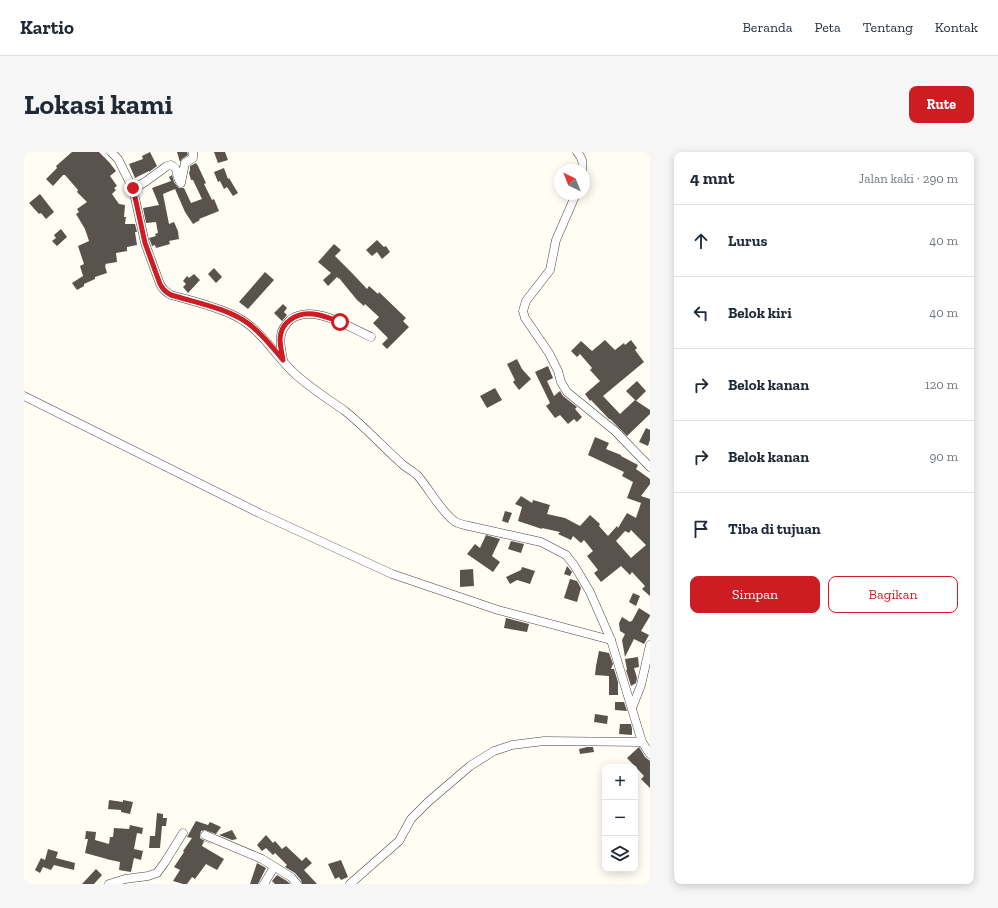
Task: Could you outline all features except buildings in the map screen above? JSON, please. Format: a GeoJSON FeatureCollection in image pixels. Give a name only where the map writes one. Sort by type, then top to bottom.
{"type":"FeatureCollection","features":[{"type":"Feature","properties":{"kind":"street"},"geometry":{"type":"LineString","coordinates":[[111,152],[118,159],[133,188],[145,243],[162,289],[171,295],[236,316],[250,325],[294,373],[346,412],[402,464],[414,471],[445,511],[459,524],[541,542],[566,555],[574,565],[590,592],[611,640],[642,742],[650,754]]}},
{"type":"Feature","properties":{"kind":"street"},"geometry":{"type":"LineString","coordinates":[[133,188],[145,182],[167,166],[171,165],[175,167],[177,171],[176,175],[181,183],[185,163],[193,158],[193,152]]}},
{"type":"Feature","properties":{"kind":"street"},"geometry":{"type":"LineString","coordinates":[[577,152],[583,164]]}},
{"type":"Feature","properties":{"kind":"street"},"geometry":{"type":"LineString","coordinates":[[573,200],[556,240],[550,270],[526,301],[524,311],[525,318],[549,353],[558,371],[561,382],[567,392],[615,432],[650,467]]}},
{"type":"Feature","properties":{"kind":"street"},"geometry":{"type":"LineString","coordinates":[[283,360],[280,340],[281,333],[284,326],[289,321],[301,314],[312,313],[326,316],[371,337]]}},
{"type":"Feature","properties":{"kind":"street"},"geometry":{"type":"LineString","coordinates":[[24,396],[259,513],[392,574],[498,610],[611,640]]}},
{"type":"Feature","properties":{"kind":"street"},"geometry":{"type":"LineString","coordinates":[[632,708],[641,686],[650,645]]}},
{"type":"Feature","properties":{"kind":"street"},"geometry":{"type":"LineString","coordinates":[[350,884],[398,841],[411,819],[428,802],[470,766],[494,751],[512,745],[544,741],[642,742]]}},
{"type":"Feature","properties":{"kind":"street"},"geometry":{"type":"LineString","coordinates":[[109,884],[125,879],[148,876],[157,873],[183,833]]}},
{"type":"Feature","properties":{"kind":"street"},"geometry":{"type":"LineString","coordinates":[[204,834],[262,859],[291,877],[297,884]]}},
{"type":"Feature","properties":{"kind":"street"},"geometry":{"type":"LineString","coordinates":[[264,884],[274,867]]}},
{"type":"Feature","properties":{"kind":"route"},"geometry":{"type":"LineString","coordinates":[[133,188],[145,243],[162,289],[166,292],[171,295],[236,316],[250,325],[283,360],[280,340],[281,333],[284,326],[294,317],[301,314],[312,313],[326,316],[340,322]]}}]}
